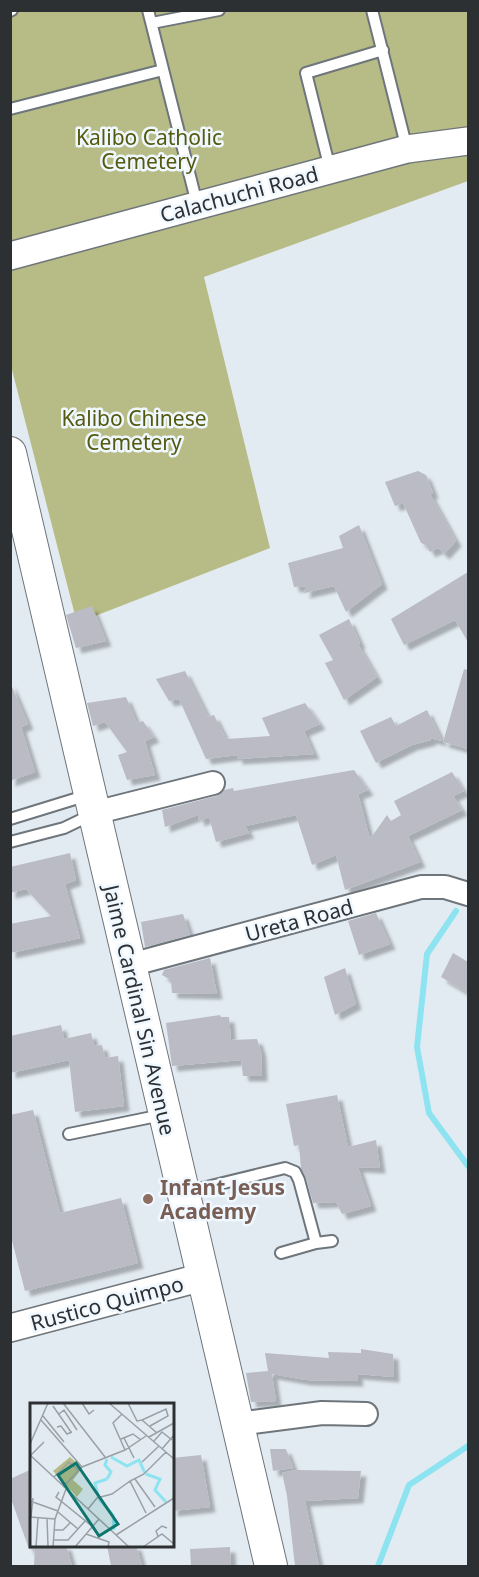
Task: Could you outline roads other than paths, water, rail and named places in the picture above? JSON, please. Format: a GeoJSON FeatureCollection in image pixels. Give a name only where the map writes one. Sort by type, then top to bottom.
{"type":"FeatureCollection","features":[{"type":"Feature","properties":{"kind":"main road","name":"Jaime Cardinal Sin Avenue"},"geometry":{"type":"LineString","coordinates":[[10,453],[271,1566]]}},
{"type":"Feature","properties":{"kind":"street","name":"Calachuchi Road"},"geometry":{"type":"LineString","coordinates":[[10,256],[407,149],[468,141]]}},
{"type":"Feature","properties":{"kind":"street"},"geometry":{"type":"LineString","coordinates":[[92,804],[213,783]]}},
{"type":"Feature","properties":{"kind":"street","name":"Ureta Road"},"geometry":{"type":"LineString","coordinates":[[130,965],[421,887],[445,887],[468,894]]}},
{"type":"Feature","properties":{"kind":"street","name":"Rustico Quimpo"},"geometry":{"type":"LineString","coordinates":[[10,1328],[203,1277]]}},
{"type":"Feature","properties":{"kind":"street"},"geometry":{"type":"LineString","coordinates":[[237,1424],[322,1413],[366,1414]]}},
{"type":"Feature","properties":{"kind":"lane"},"geometry":{"type":"LineString","coordinates":[[148,10],[197,204]]}},
{"type":"Feature","properties":{"kind":"lane"},"geometry":{"type":"LineString","coordinates":[[152,23],[219,10]]}},
{"type":"Feature","properties":{"kind":"lane"},"geometry":{"type":"LineString","coordinates":[[372,10],[407,149]]}},
{"type":"Feature","properties":{"kind":"lane"},"geometry":{"type":"LineString","coordinates":[[330,170],[306,73],[382,50]]}},
{"type":"Feature","properties":{"kind":"lane"},"geometry":{"type":"LineString","coordinates":[[10,109],[163,70]]}},
{"type":"Feature","properties":{"kind":"lane"},"geometry":{"type":"LineString","coordinates":[[10,819],[92,804]]}},
{"type":"Feature","properties":{"kind":"lane"},"geometry":{"type":"LineString","coordinates":[[10,842],[64,828],[92,804]]}},
{"type":"Feature","properties":{"kind":"lane"},"geometry":{"type":"LineString","coordinates":[[69,1134],[165,1114]]}},
{"type":"Feature","properties":{"kind":"lane"},"geometry":{"type":"LineString","coordinates":[[183,1193],[285,1168],[295,1172],[299,1180],[316,1243]]}},
{"type":"Feature","properties":{"kind":"lane"},"geometry":{"type":"LineString","coordinates":[[281,1253],[332,1241]]}},
{"type":"Feature","properties":{"kind":"waterway"},"geometry":{"type":"LineString","coordinates":[[456,911],[427,954],[417,1047],[429,1113],[468,1166]]}},
{"type":"Feature","properties":{"kind":"waterway"},"geometry":{"type":"LineString","coordinates":[[378,1566],[409,1485],[468,1446]]}},
{"type":"Feature","properties":{"kind":"place","name":"Infant Jesus Academy"},"geometry":{"type":"Point","coordinates":[148,1199]}},
{"type":"Feature","properties":{"kind":"park label","name":"Kalibo Catholic Cemetery"},"geometry":{"type":"Point","coordinates":[149,149]}},
{"type":"Feature","properties":{"kind":"park label","name":"Kalibo Chinese Cemetery"},"geometry":{"type":"Point","coordinates":[134,430]}}]}
